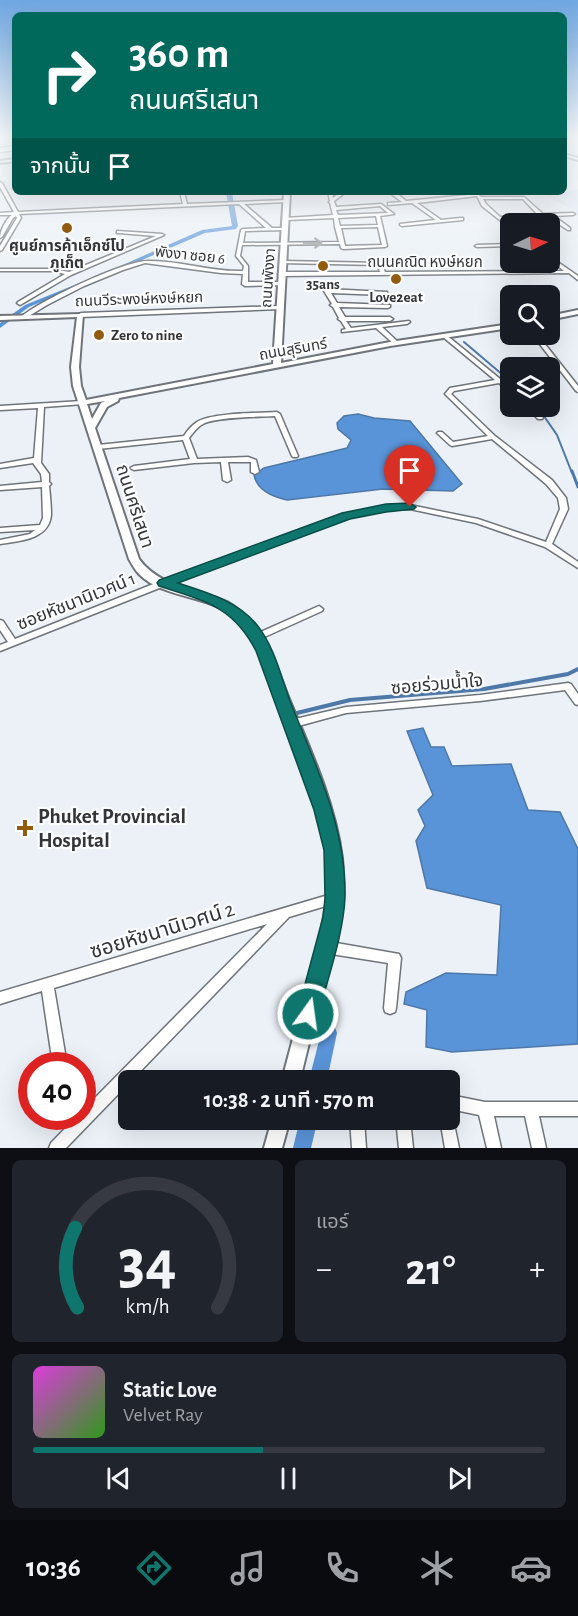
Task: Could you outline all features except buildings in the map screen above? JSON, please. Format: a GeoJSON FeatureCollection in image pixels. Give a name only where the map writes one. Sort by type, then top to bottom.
{"type":"FeatureCollection","features":[{"type":"Feature","properties":{"kind":"street"},"geometry":{"type":"LineString","coordinates":[[1,248],[19,218],[5,192]]}},
{"type":"Feature","properties":{"kind":"street"},"geometry":{"type":"LineString","coordinates":[[183,195],[185,206]]}},
{"type":"Feature","properties":{"kind":"street","name":"ถนนพังงา"},"geometry":{"type":"LineString","coordinates":[[277,365],[286,195]]}},
{"type":"Feature","properties":{"kind":"street"},"geometry":{"type":"LineString","coordinates":[[330,195],[343,248],[386,246],[378,216]]}},
{"type":"Feature","properties":{"kind":"street"},"geometry":{"type":"LineString","coordinates":[[331,202],[341,195]]}},
{"type":"Feature","properties":{"kind":"street"},"geometry":{"type":"LineString","coordinates":[[395,195],[405,202]]}},
{"type":"Feature","properties":{"kind":"street"},"geometry":{"type":"LineString","coordinates":[[390,204],[478,195],[524,198],[539,213]]}},
{"type":"Feature","properties":{"kind":"street"},"geometry":{"type":"LineString","coordinates":[[478,195],[499,218]]}},
{"type":"Feature","properties":{"kind":"street"},"geometry":{"type":"LineString","coordinates":[[0,214],[286,201]]}},
{"type":"Feature","properties":{"kind":"street"},"geometry":{"type":"LineString","coordinates":[[412,201],[440,221]]}},
{"type":"Feature","properties":{"kind":"street"},"geometry":{"type":"LineString","coordinates":[[238,203],[270,230]]}},
{"type":"Feature","properties":{"kind":"street"},"geometry":{"type":"LineString","coordinates":[[286,219],[392,214],[381,205],[333,209]]}},
{"type":"Feature","properties":{"kind":"street"},"geometry":{"type":"LineString","coordinates":[[0,237],[11,217],[17,214]]}},
{"type":"Feature","properties":{"kind":"street"},"geometry":{"type":"LineString","coordinates":[[560,215],[573,214]]}},
{"type":"Feature","properties":{"kind":"street"},"geometry":{"type":"LineString","coordinates":[[402,225],[461,219]]}},
{"type":"Feature","properties":{"kind":"street"},"geometry":{"type":"LineString","coordinates":[[0,224],[7,224]]}},
{"type":"Feature","properties":{"kind":"street"},"geometry":{"type":"LineString","coordinates":[[560,224],[567,229]]}},
{"type":"Feature","properties":{"kind":"street"},"geometry":{"type":"LineString","coordinates":[[337,227],[380,226]]}},
{"type":"Feature","properties":{"kind":"street"},"geometry":{"type":"LineString","coordinates":[[246,272],[246,266],[238,256],[243,230],[285,229]]}},
{"type":"Feature","properties":{"kind":"street"},"geometry":{"type":"LineString","coordinates":[[20,303],[69,274],[162,235],[119,232]]}},
{"type":"Feature","properties":{"kind":"street"},"geometry":{"type":"LineString","coordinates":[[240,244],[341,243]]}},
{"type":"Feature","properties":{"kind":"street"},"geometry":{"type":"LineString","coordinates":[[477,246],[500,245]]}},
{"type":"Feature","properties":{"kind":"street"},"geometry":{"type":"LineString","coordinates":[[283,262],[380,264],[383,274]]}},
{"type":"Feature","properties":{"kind":"street","name":"พังงา ซอย 6"},"geometry":{"type":"LineString","coordinates":[[22,317],[52,300],[138,263],[246,272],[245,284],[281,284]]}},
{"type":"Feature","properties":{"kind":"street"},"geometry":{"type":"LineString","coordinates":[[560,266],[578,279]]}},
{"type":"Feature","properties":{"kind":"street","name":"ถนนคณิต หงษ์หยก"},"geometry":{"type":"LineString","coordinates":[[281,274],[567,271],[578,269]]}},
{"type":"Feature","properties":{"kind":"street"},"geometry":{"type":"LineString","coordinates":[[0,270],[53,270],[69,274]]}},
{"type":"Feature","properties":{"kind":"street"},"geometry":{"type":"LineString","coordinates":[[385,290],[391,321],[374,327],[346,331],[327,291],[385,290]]}},
{"type":"Feature","properties":{"kind":"street"},"geometry":{"type":"LineString","coordinates":[[333,305],[388,306]]}},
{"type":"Feature","properties":{"kind":"street","name":"ถนนวีระพงษ์หงษ์หยก"},"geometry":{"type":"LineString","coordinates":[[2,318],[279,308]]}},
{"type":"Feature","properties":{"kind":"street"},"geometry":{"type":"LineString","coordinates":[[560,316],[578,312]]}},
{"type":"Feature","properties":{"kind":"street","name":"ถนนศรีเสนา"},"geometry":{"type":"LineString","coordinates":[[81,315],[75,367],[77,386],[134,559],[144,573],[233,610],[252,628],[323,810],[333,850],[335,898],[294,1070]]}},
{"type":"Feature","properties":{"kind":"street"},"geometry":{"type":"LineString","coordinates":[[341,319],[407,322]]}},
{"type":"Feature","properties":{"kind":"street"},"geometry":{"type":"LineString","coordinates":[[374,327],[393,344]]}},
{"type":"Feature","properties":{"kind":"street","name":"ถนนสุรินทร์"},"geometry":{"type":"LineString","coordinates":[[82,403],[393,344],[500,328]]}},
{"type":"Feature","properties":{"kind":"street"},"geometry":{"type":"LineString","coordinates":[[446,336],[500,381]]}},
{"type":"Feature","properties":{"kind":"street"},"geometry":{"type":"LineString","coordinates":[[543,345],[578,390]]}},
{"type":"Feature","properties":{"kind":"street"},"geometry":{"type":"LineString","coordinates":[[500,381],[452,389],[448,394],[494,437],[549,482],[562,498],[564,509],[548,544]]}},
{"type":"Feature","properties":{"kind":"street"},"geometry":{"type":"LineString","coordinates":[[77,386],[98,395],[123,395]]}},
{"type":"Feature","properties":{"kind":"street"},"geometry":{"type":"LineString","coordinates":[[92,427],[104,405],[123,395]]}},
{"type":"Feature","properties":{"kind":"street"},"geometry":{"type":"LineString","coordinates":[[0,408],[82,403]]}},
{"type":"Feature","properties":{"kind":"street"},"geometry":{"type":"LineString","coordinates":[[0,542],[32,536],[43,527],[47,518],[47,484],[45,474],[37,460],[41,407]]}},
{"type":"Feature","properties":{"kind":"street"},"geometry":{"type":"LineString","coordinates":[[186,438],[193,427],[201,422],[277,414],[295,456]]}},
{"type":"Feature","properties":{"kind":"street"},"geometry":{"type":"LineString","coordinates":[[440,433],[452,444],[494,437]]}},
{"type":"Feature","properties":{"kind":"street"},"geometry":{"type":"LineString","coordinates":[[98,447],[186,438]]}},
{"type":"Feature","properties":{"kind":"street"},"geometry":{"type":"LineString","coordinates":[[186,438],[194,461]]}},
{"type":"Feature","properties":{"kind":"street"},"geometry":{"type":"LineString","coordinates":[[0,466],[37,460]]}},
{"type":"Feature","properties":{"kind":"street"},"geometry":{"type":"LineString","coordinates":[[224,460],[227,480]]}},
{"type":"Feature","properties":{"kind":"street"},"geometry":{"type":"LineString","coordinates":[[134,468],[224,460],[254,461],[255,472]]}},
{"type":"Feature","properties":{"kind":"street"},"geometry":{"type":"LineString","coordinates":[[0,488],[47,484]]}},
{"type":"Feature","properties":{"kind":"street"},"geometry":{"type":"LineString","coordinates":[[164,583],[346,516],[386,508],[410,507],[478,521],[548,544],[578,566]]}},
{"type":"Feature","properties":{"kind":"street"},"geometry":{"type":"LineString","coordinates":[[0,530],[43,527]]}},
{"type":"Feature","properties":{"kind":"street","name":"ซอยหัชนานิเวศน์ 1"},"geometry":{"type":"LineString","coordinates":[[0,648],[164,583]]}},
{"type":"Feature","properties":{"kind":"street"},"geometry":{"type":"LineString","coordinates":[[256,637],[319,609]]}},
{"type":"Feature","properties":{"kind":"street"},"geometry":{"type":"LineString","coordinates":[[0,623],[13,643]]}},
{"type":"Feature","properties":{"kind":"street","name":"ซอยร่วมน้ำใจ"},"geometry":{"type":"LineString","coordinates":[[291,724],[345,710],[480,698],[568,686],[578,702]]}},
{"type":"Feature","properties":{"kind":"street","name":"ซอยหัชนานิเวศน์ 2"},"geometry":{"type":"LineString","coordinates":[[0,998],[335,898]]}},
{"type":"Feature","properties":{"kind":"street"},"geometry":{"type":"LineString","coordinates":[[56,1148],[284,914]]}},
{"type":"Feature","properties":{"kind":"street"},"geometry":{"type":"LineString","coordinates":[[325,947],[395,958],[390,1008]]}},
{"type":"Feature","properties":{"kind":"street"},"geometry":{"type":"LineString","coordinates":[[47,984],[58,1052]]}},
{"type":"Feature","properties":{"kind":"street"},"geometry":{"type":"LineString","coordinates":[[460,1104],[485,1109],[578,1109]]}},
{"type":"Feature","properties":{"kind":"street"},"geometry":{"type":"LineString","coordinates":[[530,1108],[539,1148]]}},
{"type":"Feature","properties":{"kind":"street"},"geometry":{"type":"LineString","coordinates":[[485,1109],[494,1148]]}},
{"type":"Feature","properties":{"kind":"street"},"geometry":{"type":"LineString","coordinates":[[273,1148],[278,1130]]}},
{"type":"Feature","properties":{"kind":"street"},"geometry":{"type":"LineString","coordinates":[[358,1130],[359,1148]]}},
{"type":"Feature","properties":{"kind":"street"},"geometry":{"type":"LineString","coordinates":[[404,1130],[406,1148]]}},
{"type":"Feature","properties":{"kind":"street"},"geometry":{"type":"LineString","coordinates":[[449,1130],[452,1148]]}},
{"type":"Feature","properties":{"kind":"shaded area"},"geometry":{"type":"Polygon","coordinates":[[[567,192],[578,192],[578,213],[546,195],[567,195],[567,192]]]}},
{"type":"Feature","properties":{"kind":"water"},"geometry":{"type":"Polygon","coordinates":[[[358,414],[374,418],[410,421],[462,484],[453,491],[383,489],[287,500],[271,495],[258,485],[254,475],[264,468],[347,448],[351,440],[338,429],[337,423],[344,416],[358,414]]]}},
{"type":"Feature","properties":{"kind":"water"},"geometry":{"type":"Polygon","coordinates":[[[423,728],[431,747],[444,747],[452,766],[511,764],[528,810],[560,812],[578,849],[578,1044],[452,1052],[426,1047],[427,1010],[404,1004],[406,992],[446,973],[497,975],[501,905],[427,888],[416,841],[425,826],[418,810],[433,795],[407,731],[423,728]]]}},
{"type":"Feature","properties":{"kind":"waterway"},"geometry":{"type":"LineString","coordinates":[[112,271],[204,231],[234,228],[230,195]]}},
{"type":"Feature","properties":{"kind":"waterway"},"geometry":{"type":"LineString","coordinates":[[0,326],[27,306],[89,281]]}},
{"type":"Feature","properties":{"kind":"waterway"},"geometry":{"type":"LineString","coordinates":[[464,342],[500,373]]}},
{"type":"Feature","properties":{"kind":"waterway"},"geometry":{"type":"LineString","coordinates":[[545,417],[557,435],[572,473]]}},
{"type":"Feature","properties":{"kind":"waterway"},"geometry":{"type":"LineString","coordinates":[[572,471],[578,487]]}},
{"type":"Feature","properties":{"kind":"waterway"},"geometry":{"type":"LineString","coordinates":[[297,713],[350,700],[484,689],[568,674],[578,669]]}},
{"type":"Feature","properties":{"kind":"waterway"},"geometry":{"type":"LineString","coordinates":[[320,1070],[329,1033]]}},
{"type":"Feature","properties":{"kind":"waterway"},"geometry":{"type":"LineString","coordinates":[[302,1148],[306,1130]]}},
{"type":"Feature","properties":{"kind":"place","name":"ศูนย์การค้าเอ็กซ์โป ภูเก็ต"},"geometry":{"type":"Point","coordinates":[67,228]}},
{"type":"Feature","properties":{"kind":"place","name":"35ans"},"geometry":{"type":"Point","coordinates":[323,266]}},
{"type":"Feature","properties":{"kind":"place","name":"Love2eat"},"geometry":{"type":"Point","coordinates":[396,279]}},
{"type":"Feature","properties":{"kind":"place","name":"Zero to nine"},"geometry":{"type":"Point","coordinates":[99,335]}},
{"type":"Feature","properties":{"kind":"place","name":"Phuket Provincial Hospital"},"geometry":{"type":"Point","coordinates":[25,828]}},
{"type":"Feature","properties":{"kind":"route"},"geometry":{"type":"LineString","coordinates":[[308,1014],[333,917],[335,898],[333,850],[323,810],[264,651],[252,628],[233,610],[204,596],[164,583],[346,516],[386,508],[410,507]]}}]}
